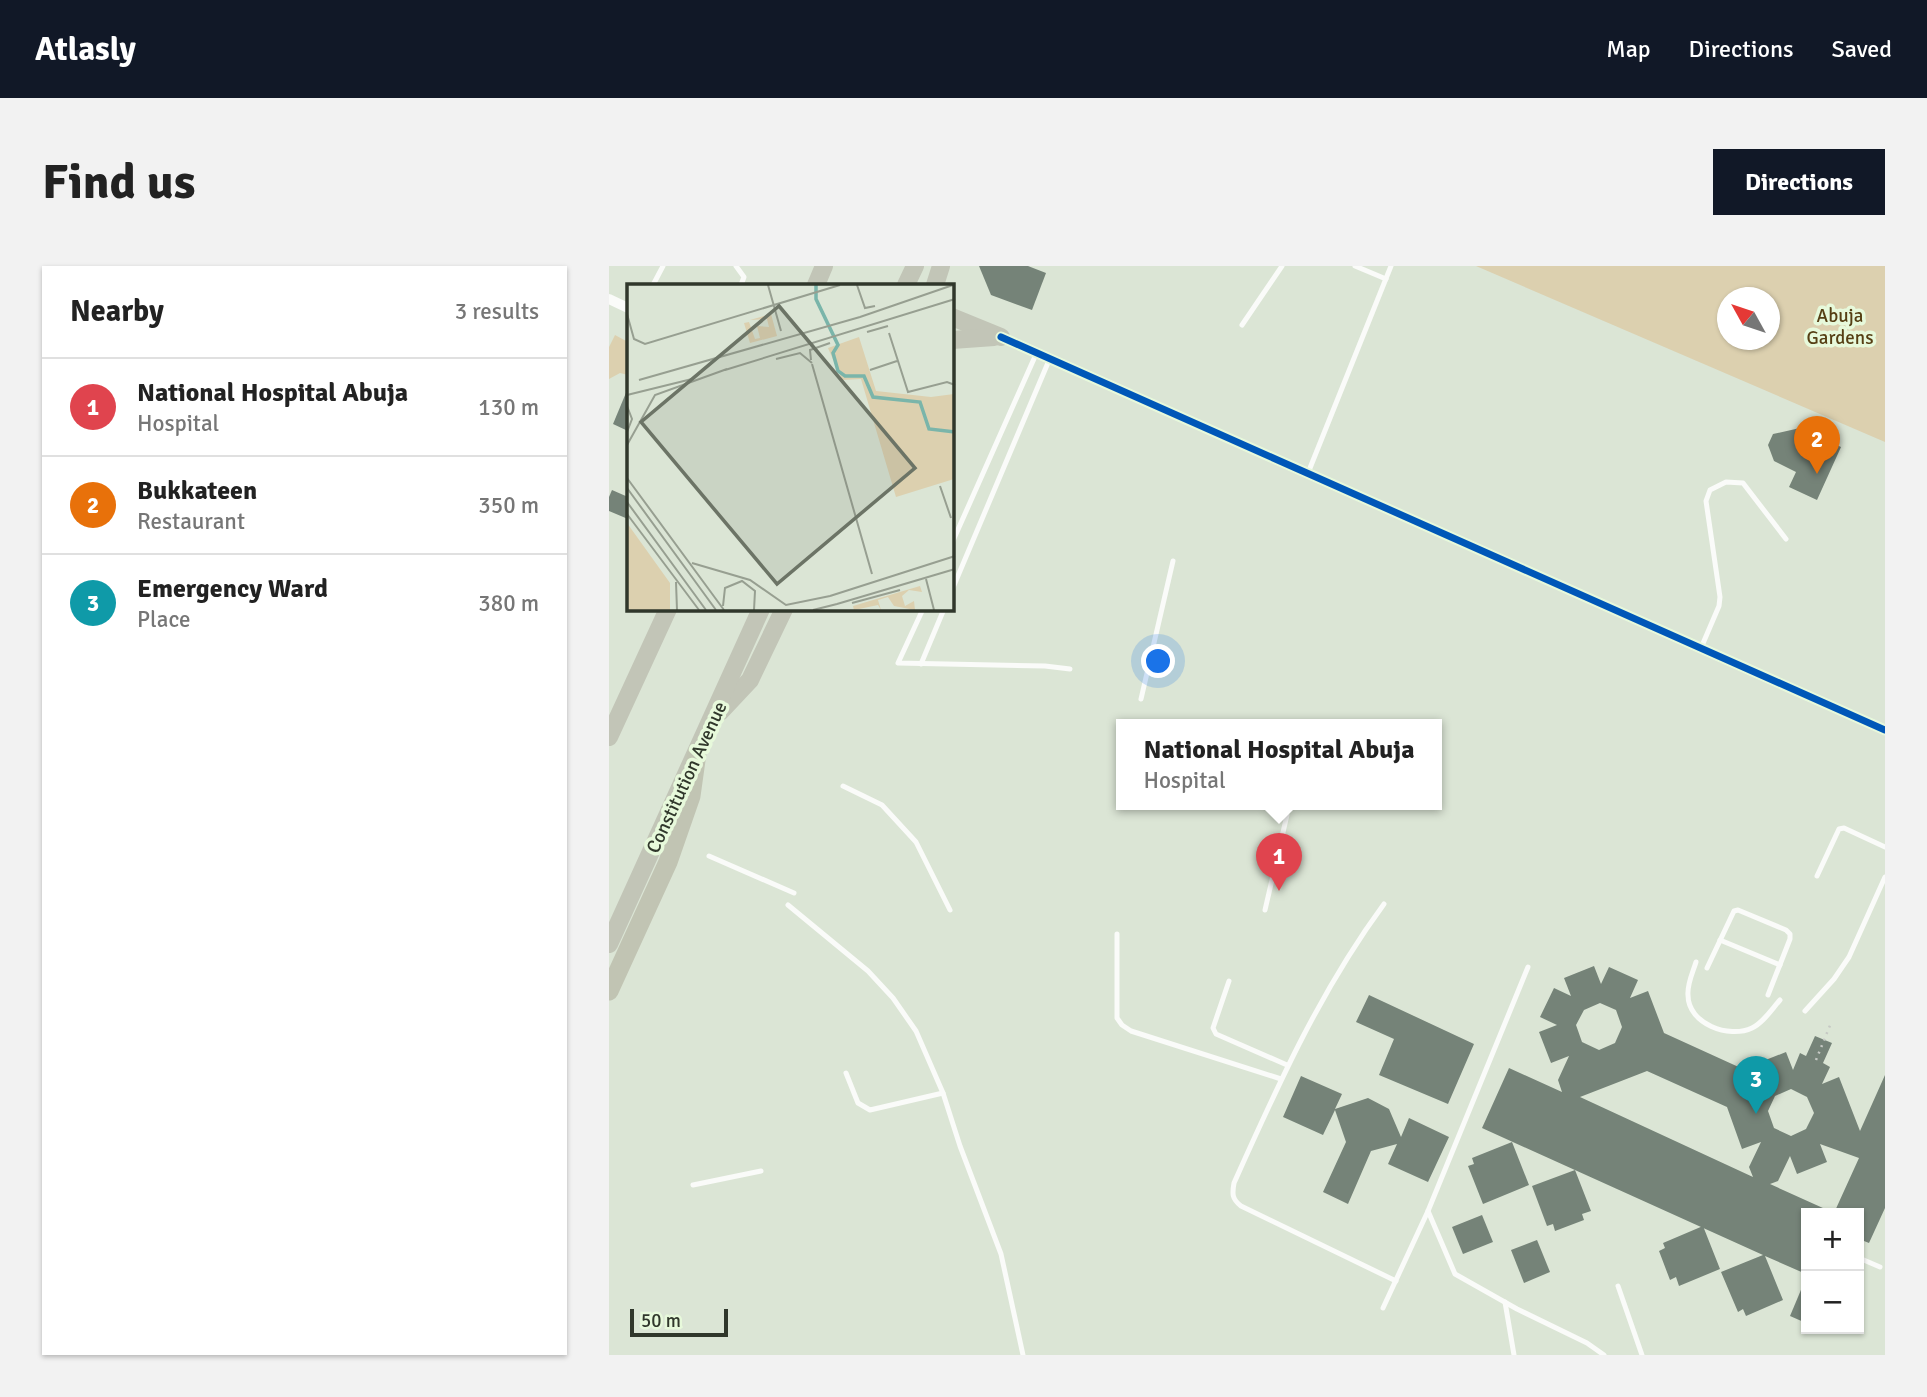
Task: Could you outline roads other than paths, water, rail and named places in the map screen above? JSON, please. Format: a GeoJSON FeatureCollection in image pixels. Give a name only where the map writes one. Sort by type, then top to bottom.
{"type":"FeatureCollection","features":[{"type":"Feature","properties":{"kind":"highway"},"geometry":{"type":"LineString","coordinates":[[609,991],[668,862],[691,796],[697,753]]}},
{"type":"Feature","properties":{"kind":"main road"},"geometry":{"type":"LineString","coordinates":[[815,284],[824,266]]}},
{"type":"Feature","properties":{"kind":"main road"},"geometry":{"type":"LineString","coordinates":[[906,284],[915,266]]}},
{"type":"Feature","properties":{"kind":"main road"},"geometry":{"type":"LineString","coordinates":[[935,284],[941,266]]}},
{"type":"Feature","properties":{"kind":"main road"},"geometry":{"type":"LineString","coordinates":[[954,318],[1001,337]]}},
{"type":"Feature","properties":{"kind":"main road"},"geometry":{"type":"LineString","coordinates":[[954,340],[1001,337]]}},
{"type":"Feature","properties":{"kind":"main road"},"geometry":{"type":"LineString","coordinates":[[609,737],[666,611]]}},
{"type":"Feature","properties":{"kind":"main road","name":"Constitution Avenue"},"geometry":{"type":"LineString","coordinates":[[609,944],[760,611]]}},
{"type":"Feature","properties":{"kind":"main road"},"geometry":{"type":"LineString","coordinates":[[712,719],[750,680],[783,611]]}},
{"type":"Feature","properties":{"kind":"street"},"geometry":{"type":"LineString","coordinates":[[807,284],[818,266]]}},
{"type":"Feature","properties":{"kind":"street"},"geometry":{"type":"LineString","coordinates":[[609,299],[627,308]]}},
{"type":"Feature","properties":{"kind":"street"},"geometry":{"type":"LineString","coordinates":[[1001,337],[1885,730]]}},
{"type":"Feature","properties":{"kind":"lane"},"geometry":{"type":"LineString","coordinates":[[654,284],[663,266]]}},
{"type":"Feature","properties":{"kind":"lane"},"geometry":{"type":"LineString","coordinates":[[736,266],[744,277],[741,284]]}},
{"type":"Feature","properties":{"kind":"lane"},"geometry":{"type":"LineString","coordinates":[[1241,325],[1282,266]]}},
{"type":"Feature","properties":{"kind":"lane"},"geometry":{"type":"LineString","coordinates":[[1355,266],[1387,279]]}},
{"type":"Feature","properties":{"kind":"lane"},"geometry":{"type":"LineString","coordinates":[[1308,473],[1391,266]]}},
{"type":"Feature","properties":{"kind":"lane"},"geometry":{"type":"LineString","coordinates":[[954,539],[1037,352]]}},
{"type":"Feature","properties":{"kind":"lane"},"geometry":{"type":"LineString","coordinates":[[954,585],[1050,358]]}},
{"type":"Feature","properties":{"kind":"lane"},"geometry":{"type":"LineString","coordinates":[[1701,648],[1719,607],[1720,597],[1706,500],[1710,490],[1726,482],[1743,482],[1786,539]]}},
{"type":"Feature","properties":{"kind":"lane"},"geometry":{"type":"LineString","coordinates":[[1141,699],[1173,561]]}},
{"type":"Feature","properties":{"kind":"lane"},"geometry":{"type":"LineString","coordinates":[[922,611],[898,663],[1070,668]]}},
{"type":"Feature","properties":{"kind":"lane"},"geometry":{"type":"LineString","coordinates":[[921,664],[943,611]]}},
{"type":"Feature","properties":{"kind":"lane"},"geometry":{"type":"LineString","coordinates":[[843,786],[881,805],[916,842],[950,910]]}},
{"type":"Feature","properties":{"kind":"lane"},"geometry":{"type":"LineString","coordinates":[[1265,910],[1287,815]]}},
{"type":"Feature","properties":{"kind":"lane"},"geometry":{"type":"LineString","coordinates":[[1817,876],[1839,829],[1844,828],[1885,847]]}},
{"type":"Feature","properties":{"kind":"lane"},"geometry":{"type":"LineString","coordinates":[[709,856],[794,893]]}},
{"type":"Feature","properties":{"kind":"lane"},"geometry":{"type":"LineString","coordinates":[[1805,1011],[1834,979],[1849,957],[1885,877]]}},
{"type":"Feature","properties":{"kind":"lane"},"geometry":{"type":"LineString","coordinates":[[1384,904],[1352,947],[1287,1065],[1234,1183],[1234,1200],[1241,1206],[1396,1281]]}},
{"type":"Feature","properties":{"kind":"lane"},"geometry":{"type":"LineString","coordinates":[[788,905],[868,971],[893,998],[916,1031],[943,1093],[1001,1254],[1023,1355]]}},
{"type":"Feature","properties":{"kind":"lane"},"geometry":{"type":"LineString","coordinates":[[1707,968],[1731,914],[1738,910],[1786,930],[1790,933],[1790,939],[1768,995]]}},
{"type":"Feature","properties":{"kind":"lane"},"geometry":{"type":"LineString","coordinates":[[1117,934],[1117,1017],[1122,1025],[1131,1031],[1281,1079]]}},
{"type":"Feature","properties":{"kind":"lane"},"geometry":{"type":"LineString","coordinates":[[1720,940],[1780,965]]}},
{"type":"Feature","properties":{"kind":"lane"},"geometry":{"type":"LineString","coordinates":[[1696,962],[1688,995],[1695,1015],[1707,1024],[1722,1030],[1738,1031],[1753,1027],[1780,1000]]}},
{"type":"Feature","properties":{"kind":"lane"},"geometry":{"type":"LineString","coordinates":[[1383,1308],[1428,1211],[1528,967]]}},
{"type":"Feature","properties":{"kind":"lane"},"geometry":{"type":"LineString","coordinates":[[1229,981],[1213,1028],[1216,1034],[1287,1065]]}},
{"type":"Feature","properties":{"kind":"lane"},"geometry":{"type":"LineString","coordinates":[[846,1073],[858,1103],[870,1110],[943,1093]]}},
{"type":"Feature","properties":{"kind":"lane"},"geometry":{"type":"LineString","coordinates":[[692,1185],[761,1171]]}},
{"type":"Feature","properties":{"kind":"lane"},"geometry":{"type":"LineString","coordinates":[[1428,1211],[1455,1274],[1504,1302],[1559,1328],[1604,1355]]}},
{"type":"Feature","properties":{"kind":"lane"},"geometry":{"type":"LineString","coordinates":[[1864,1260],[1880,1267]]}},
{"type":"Feature","properties":{"kind":"lane"},"geometry":{"type":"LineString","coordinates":[[1618,1286],[1642,1355]]}},
{"type":"Feature","properties":{"kind":"lane"},"geometry":{"type":"LineString","coordinates":[[1504,1302],[1514,1355]]}},
{"type":"Feature","properties":{"kind":"place","name":"Bukkateen"},"geometry":{"type":"Point","coordinates":[1817,474]}},
{"type":"Feature","properties":{"kind":"place","name":"National Hospital Abuja"},"geometry":{"type":"Point","coordinates":[1279,891]}},
{"type":"Feature","properties":{"kind":"place","name":"Emergency Ward"},"geometry":{"type":"Point","coordinates":[1756,1114]}},
{"type":"Feature","properties":{"kind":"park label","name":"Abuja Gardens"},"geometry":{"type":"Point","coordinates":[1840,326]}}]}
